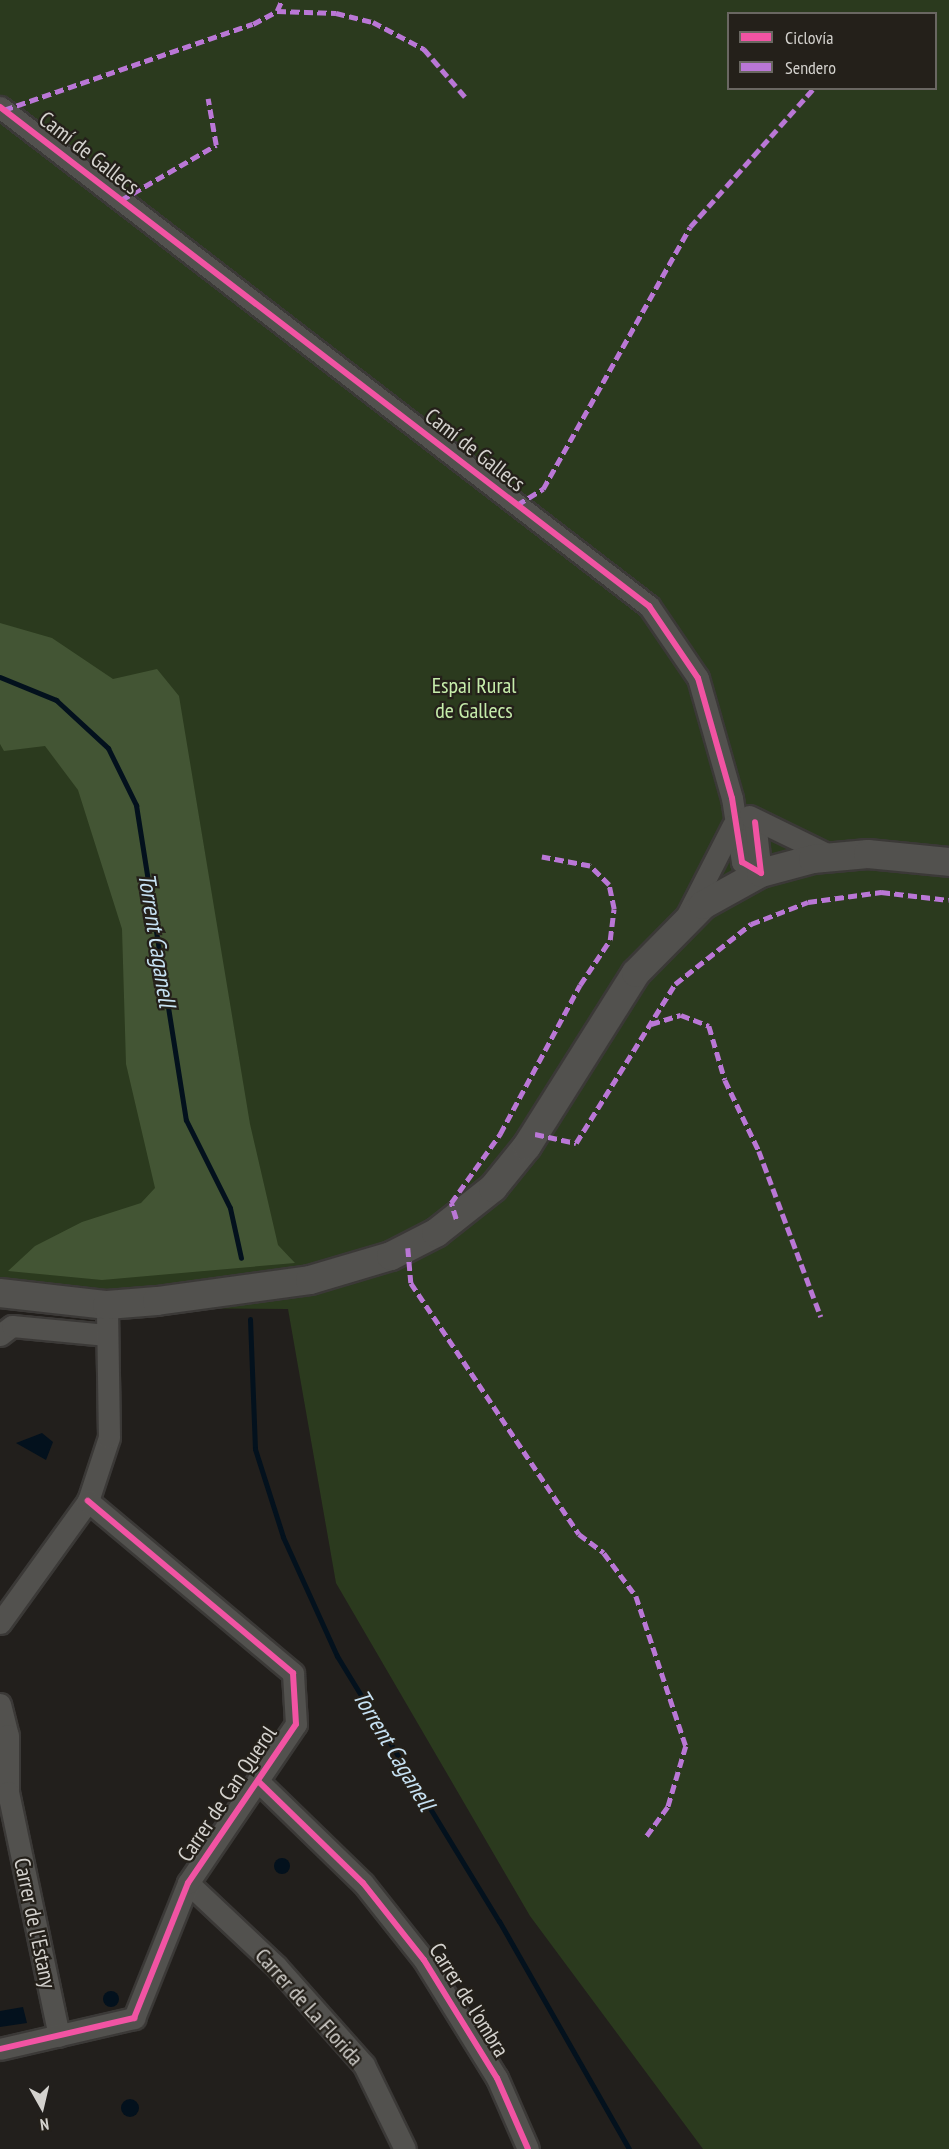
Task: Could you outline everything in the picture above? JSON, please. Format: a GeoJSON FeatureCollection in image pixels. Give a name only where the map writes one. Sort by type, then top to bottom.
{"type":"FeatureCollection","features":[{"type":"Feature","properties":{"kind":"main road"},"geometry":{"type":"LineString","coordinates":[[0,1293],[107,1305],[344,1273],[436,1233],[493,1188],[527,1146],[619,997],[684,920],[761,873],[831,856],[894,855],[949,862]]}},
{"type":"Feature","properties":{"kind":"street","name":"Camí de Gallecs"},"geometry":{"type":"LineString","coordinates":[[0,107],[649,606],[698,678],[732,798],[733,825],[742,862],[761,873]]}},
{"type":"Feature","properties":{"kind":"street","name":"Camí de Gallecs"},"geometry":{"type":"LineString","coordinates":[[732,798],[755,822],[831,856]]}},
{"type":"Feature","properties":{"kind":"street"},"geometry":{"type":"LineString","coordinates":[[755,822],[761,873]]}},
{"type":"Feature","properties":{"kind":"street","name":"Camí de Gallecs"},"geometry":{"type":"LineString","coordinates":[[684,920],[733,825]]}},
{"type":"Feature","properties":{"kind":"street"},"geometry":{"type":"LineString","coordinates":[[0,1623],[88,1501],[109,1437],[107,1305]]}},
{"type":"Feature","properties":{"kind":"street"},"geometry":{"type":"LineString","coordinates":[[0,1335],[12,1326],[107,1335]]}},
{"type":"Feature","properties":{"kind":"street","name":"Carrer de Can Querol"},"geometry":{"type":"LineString","coordinates":[[0,2049],[134,2018],[188,1883],[296,1724],[293,1673],[88,1501]]}},
{"type":"Feature","properties":{"kind":"street","name":"Carrer de l'Estany"},"geometry":{"type":"LineString","coordinates":[[0,1704],[8,1735],[8,1792],[58,2036]]}},
{"type":"Feature","properties":{"kind":"street","name":"Carrer de l'ombra"},"geometry":{"type":"LineString","coordinates":[[258,1781],[363,1882],[424,1960],[497,2079],[528,2149]]}},
{"type":"Feature","properties":{"kind":"street","name":"Carrer de La Florida"},"geometry":{"type":"LineString","coordinates":[[188,1883],[277,1966],[364,2065],[405,2149]]}},
{"type":"Feature","properties":{"kind":"green space","name":"Espai Rural de Gallecs"},"geometry":{"type":"Polygon","coordinates":[[[0,0],[949,0],[949,2149],[703,2149],[530,1916],[336,1583],[288,1309],[0,1307],[0,0]]]}},
{"type":"Feature","properties":{"kind":"green space"},"geometry":{"type":"Polygon","coordinates":[[[0,623],[52,638],[113,679],[157,669],[179,696],[250,1124],[278,1245],[295,1263],[102,1280],[8,1271],[35,1246],[82,1222],[141,1203],[155,1188],[126,1064],[122,929],[78,790],[45,746],[4,751],[0,744],[0,623]]]}},
{"type":"Feature","properties":{"kind":"water"},"geometry":{"type":"Polygon","coordinates":[[[42,1433],[53,1442],[46,1460],[16,1443],[42,1433]]]}},
{"type":"Feature","properties":{"kind":"water"},"geometry":{"type":"Polygon","coordinates":[[[282,1858],[290,1866],[282,1874],[274,1866],[282,1858]]]}},
{"type":"Feature","properties":{"kind":"water"},"geometry":{"type":"Polygon","coordinates":[[[108,1991],[114,1991],[119,1999],[117,2005],[108,2007],[103,2002],[103,1996],[108,1991]]]}},
{"type":"Feature","properties":{"kind":"water"},"geometry":{"type":"Polygon","coordinates":[[[23,2007],[27,2023],[0,2027],[0,2011],[23,2007]]]}},
{"type":"Feature","properties":{"kind":"water"},"geometry":{"type":"Polygon","coordinates":[[[126,2099],[134,2099],[139,2104],[137,2115],[126,2117],[121,2112],[121,2104],[126,2099]]]}},
{"type":"Feature","properties":{"kind":"waterway","name":"Torrent Caganell"},"geometry":{"type":"LineString","coordinates":[[0,677],[56,700],[108,748],[136,805],[186,1120],[230,1208],[241,1258]]}},
{"type":"Feature","properties":{"kind":"waterway","name":"Torrent Caganell"},"geometry":{"type":"LineString","coordinates":[[250,1319],[255,1449],[283,1537],[337,1656],[499,1921],[629,2149]]}},
{"type":"Feature","properties":{"kind":"marked path"},"geometry":{"type":"LineString","coordinates":[[4,110],[253,24],[277,11],[282,0]]}},
{"type":"Feature","properties":{"kind":"marked path"},"geometry":{"type":"LineString","coordinates":[[277,11],[336,13],[373,22],[424,49],[467,99]]}},
{"type":"Feature","properties":{"kind":"marked path"},"geometry":{"type":"LineString","coordinates":[[517,505],[543,489],[690,227],[812,90]]}},
{"type":"Feature","properties":{"kind":"marked path"},"geometry":{"type":"LineString","coordinates":[[121,200],[216,145],[208,99]]}},
{"type":"Feature","properties":{"kind":"marked path"},"geometry":{"type":"LineString","coordinates":[[456,1219],[451,1203],[500,1134],[580,985],[610,940],[614,909],[609,885],[590,866],[542,857]]}},
{"type":"Feature","properties":{"kind":"marked path"},"geometry":{"type":"LineString","coordinates":[[535,1134],[576,1143],[675,984],[751,924],[808,902],[881,892],[949,900]]}},
{"type":"Feature","properties":{"kind":"marked path"},"geometry":{"type":"LineString","coordinates":[[651,1024],[681,1015],[709,1026],[725,1080],[759,1151],[821,1317]]}},
{"type":"Feature","properties":{"kind":"marked path"},"geometry":{"type":"LineString","coordinates":[[408,1248],[411,1283],[579,1534],[604,1553],[636,1596],[686,1746],[668,1807],[647,1836]]}},
{"type":"Feature","properties":{"kind":"cycle path"},"geometry":{"type":"LineString","coordinates":[[0,107],[649,606],[698,678],[732,798],[742,862],[761,873],[755,822]]}},
{"type":"Feature","properties":{"kind":"cycle path"},"geometry":{"type":"LineString","coordinates":[[0,2049],[134,2018],[188,1883],[296,1724],[293,1673],[88,1501]]}},
{"type":"Feature","properties":{"kind":"cycle path"},"geometry":{"type":"LineString","coordinates":[[258,1781],[363,1883],[424,1960],[497,2078],[528,2149]]}}]}
